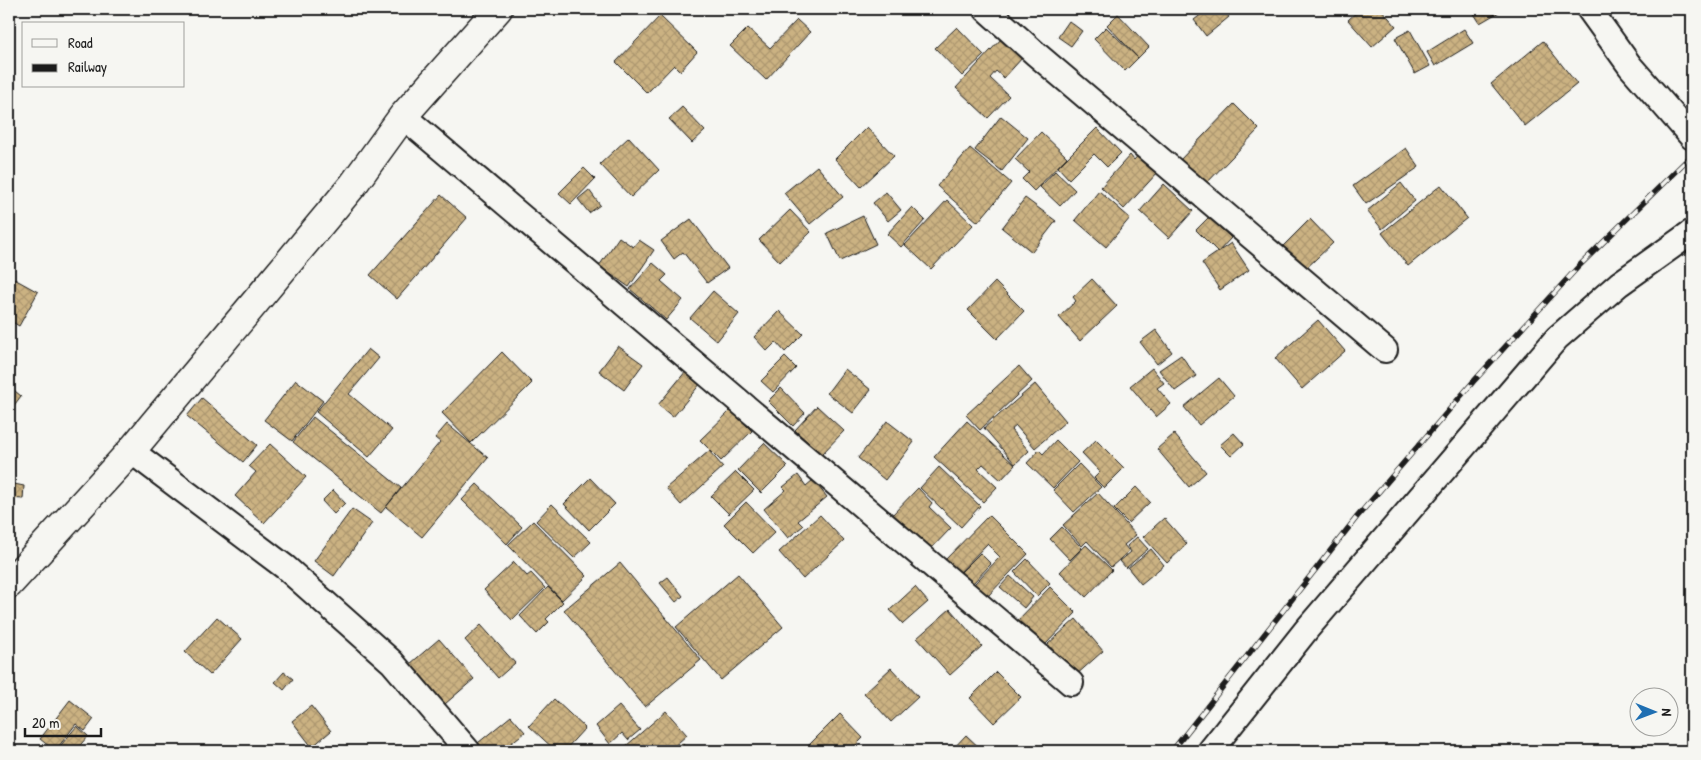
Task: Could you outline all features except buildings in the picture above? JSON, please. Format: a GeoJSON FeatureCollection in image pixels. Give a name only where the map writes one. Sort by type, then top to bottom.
{"type":"FeatureCollection","features":[{"type":"Feature","properties":{"kind":"street"},"geometry":{"type":"LineString","coordinates":[[9,584],[131,451],[353,185],[403,116],[498,9]]}},
{"type":"Feature","properties":{"kind":"street"},"geometry":{"type":"LineString","coordinates":[[986,9],[1051,67],[1385,350]]}},
{"type":"Feature","properties":{"kind":"street"},"geometry":{"type":"LineString","coordinates":[[1589,9],[1630,66],[1692,137]]}},
{"type":"Feature","properties":{"kind":"street"},"geometry":{"type":"LineString","coordinates":[[403,116],[1071,683]]}},
{"type":"Feature","properties":{"kind":"street"},"geometry":{"type":"LineString","coordinates":[[1210,751],[1308,629],[1557,338],[1619,284],[1692,232]]}},
{"type":"Feature","properties":{"kind":"street"},"geometry":{"type":"LineString","coordinates":[[131,451],[286,567],[392,662],[468,751]]}},
{"type":"Feature","properties":{"kind":"railway"},"geometry":{"type":"LineString","coordinates":[[1172,751],[1357,517],[1473,382],[1579,266],[1692,155]]}}]}
